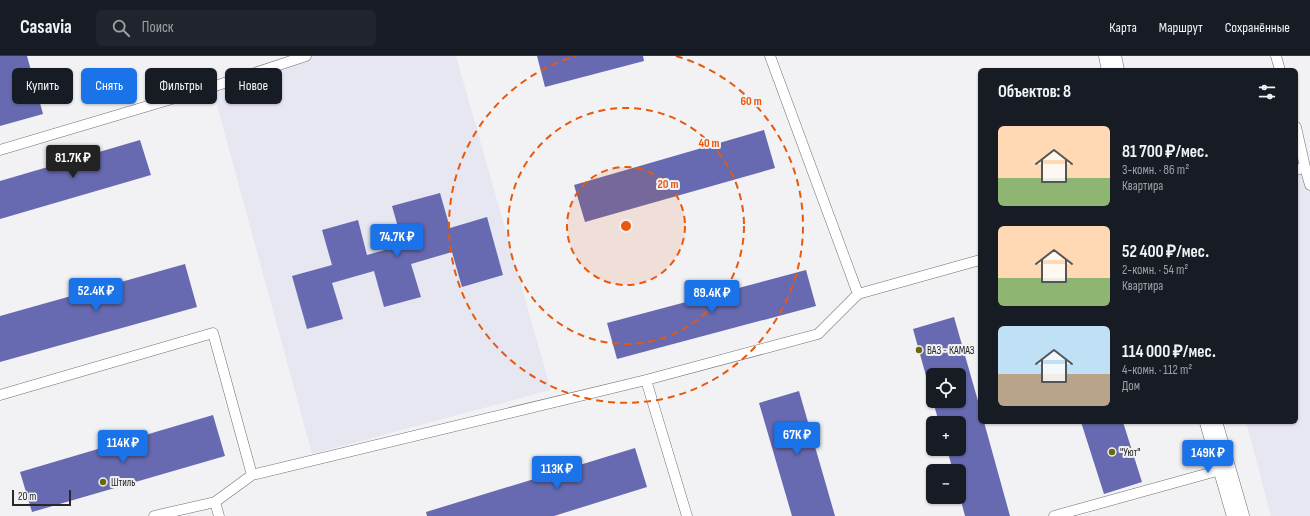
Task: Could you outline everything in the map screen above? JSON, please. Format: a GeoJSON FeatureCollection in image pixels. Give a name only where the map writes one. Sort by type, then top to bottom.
{"type":"FeatureCollection","features":[{"type":"Feature","properties":{"kind":"street"},"geometry":{"type":"LineString","coordinates":[[1110,56],[1113,68]]}},
{"type":"Feature","properties":{"kind":"street"},"geometry":{"type":"LineString","coordinates":[[1212,424],[1238,516]]}},
{"type":"Feature","properties":{"kind":"lane"},"geometry":{"type":"LineString","coordinates":[[0,150],[212,87],[306,56]]}},
{"type":"Feature","properties":{"kind":"lane"},"geometry":{"type":"LineString","coordinates":[[770,56],[858,294]]}},
{"type":"Feature","properties":{"kind":"lane"},"geometry":{"type":"LineString","coordinates":[[1276,56],[1279,68]]}},
{"type":"Feature","properties":{"kind":"lane"},"geometry":{"type":"LineString","coordinates":[[1298,131],[1306,147],[1301,168],[1310,185]]}},
{"type":"Feature","properties":{"kind":"lane"},"geometry":{"type":"LineString","coordinates":[[154,516],[215,502],[252,475],[646,380],[818,334],[858,294],[978,261]]}},
{"type":"Feature","properties":{"kind":"lane"},"geometry":{"type":"LineString","coordinates":[[0,395],[213,333],[252,475]]}},
{"type":"Feature","properties":{"kind":"lane"},"geometry":{"type":"LineString","coordinates":[[646,380],[687,516]]}},
{"type":"Feature","properties":{"kind":"lane"},"geometry":{"type":"LineString","coordinates":[[1054,516],[1077,513],[1224,469]]}},
{"type":"Feature","properties":{"kind":"lane"},"geometry":{"type":"LineString","coordinates":[[215,502],[219,516]]}},
{"type":"Feature","properties":{"kind":"shaded area"},"geometry":{"type":"Polygon","coordinates":[[[306,56],[456,56],[551,390],[312,454],[217,104],[217,85],[225,83],[225,104],[282,104],[282,68],[270,68],[306,56]]]}},
{"type":"Feature","properties":{"kind":"shaded area"},"geometry":{"type":"Polygon","coordinates":[[[1310,165],[1310,516],[1271,516],[1247,424],[1298,424],[1298,169],[1310,165]]]}},
{"type":"Feature","properties":{"kind":"building"},"geometry":{"type":"Polygon","coordinates":[[[0,56],[27,56],[30,68],[12,68],[12,104],[40,104],[43,114],[0,126],[0,56]]]}},
{"type":"Feature","properties":{"kind":"building"},"geometry":{"type":"Polygon","coordinates":[[[537,56],[643,56],[644,61],[545,87],[537,56]]]}},
{"type":"Feature","properties":{"kind":"building"},"geometry":{"type":"Polygon","coordinates":[[[764,130],[775,168],[585,222],[574,185],[764,130]]]}},
{"type":"Feature","properties":{"kind":"building"},"geometry":{"type":"Polygon","coordinates":[[[140,140],[151,175],[0,219],[0,181],[140,140]]]}},
{"type":"Feature","properties":{"kind":"building"},"geometry":{"type":"Polygon","coordinates":[[[440,193],[450,228],[487,217],[503,275],[462,287],[452,252],[411,264],[421,297],[384,307],[374,271],[332,283],[343,319],[307,329],[292,276],[332,265],[322,230],[358,220],[367,255],[403,245],[392,206],[440,193]]]}},
{"type":"Feature","properties":{"kind":"building"},"geometry":{"type":"Polygon","coordinates":[[[185,264],[197,307],[0,362],[0,316],[185,264]]]}},
{"type":"Feature","properties":{"kind":"building"},"geometry":{"type":"Polygon","coordinates":[[[806,270],[816,306],[617,359],[607,323],[806,270]]]}},
{"type":"Feature","properties":{"kind":"building"},"geometry":{"type":"Polygon","coordinates":[[[954,317],[978,401],[978,424],[985,424],[1010,516],[965,516],[962,504],[966,504],[966,464],[951,464],[949,456],[966,456],[966,416],[937,416],[935,408],[966,408],[966,368],[926,368],[926,376],[913,329],[954,317]]]}},
{"type":"Feature","properties":{"kind":"building"},"geometry":{"type":"Polygon","coordinates":[[[799,391],[835,516],[792,516],[759,403],[799,391]]]}},
{"type":"Feature","properties":{"kind":"building"},"geometry":{"type":"Polygon","coordinates":[[[213,415],[225,456],[32,512],[20,472],[213,415]]]}},
{"type":"Feature","properties":{"kind":"building","name":"\"Уют\""},"geometry":{"type":"Polygon","coordinates":[[[1082,424],[1124,424],[1142,482],[1104,494],[1082,424]]]}},
{"type":"Feature","properties":{"kind":"building"},"geometry":{"type":"Polygon","coordinates":[[[635,448],[647,487],[554,516],[427,516],[426,512],[635,448]]]}},
{"type":"Feature","properties":{"kind":"place","name":"ВАЗ - КАМАЗ"},"geometry":{"type":"Point","coordinates":[919,350]}},
{"type":"Feature","properties":{"kind":"place","name":"\"Уют\""},"geometry":{"type":"Point","coordinates":[1112,452]}},
{"type":"Feature","properties":{"kind":"place","name":"Штиль"},"geometry":{"type":"Point","coordinates":[103,482]}}]}
